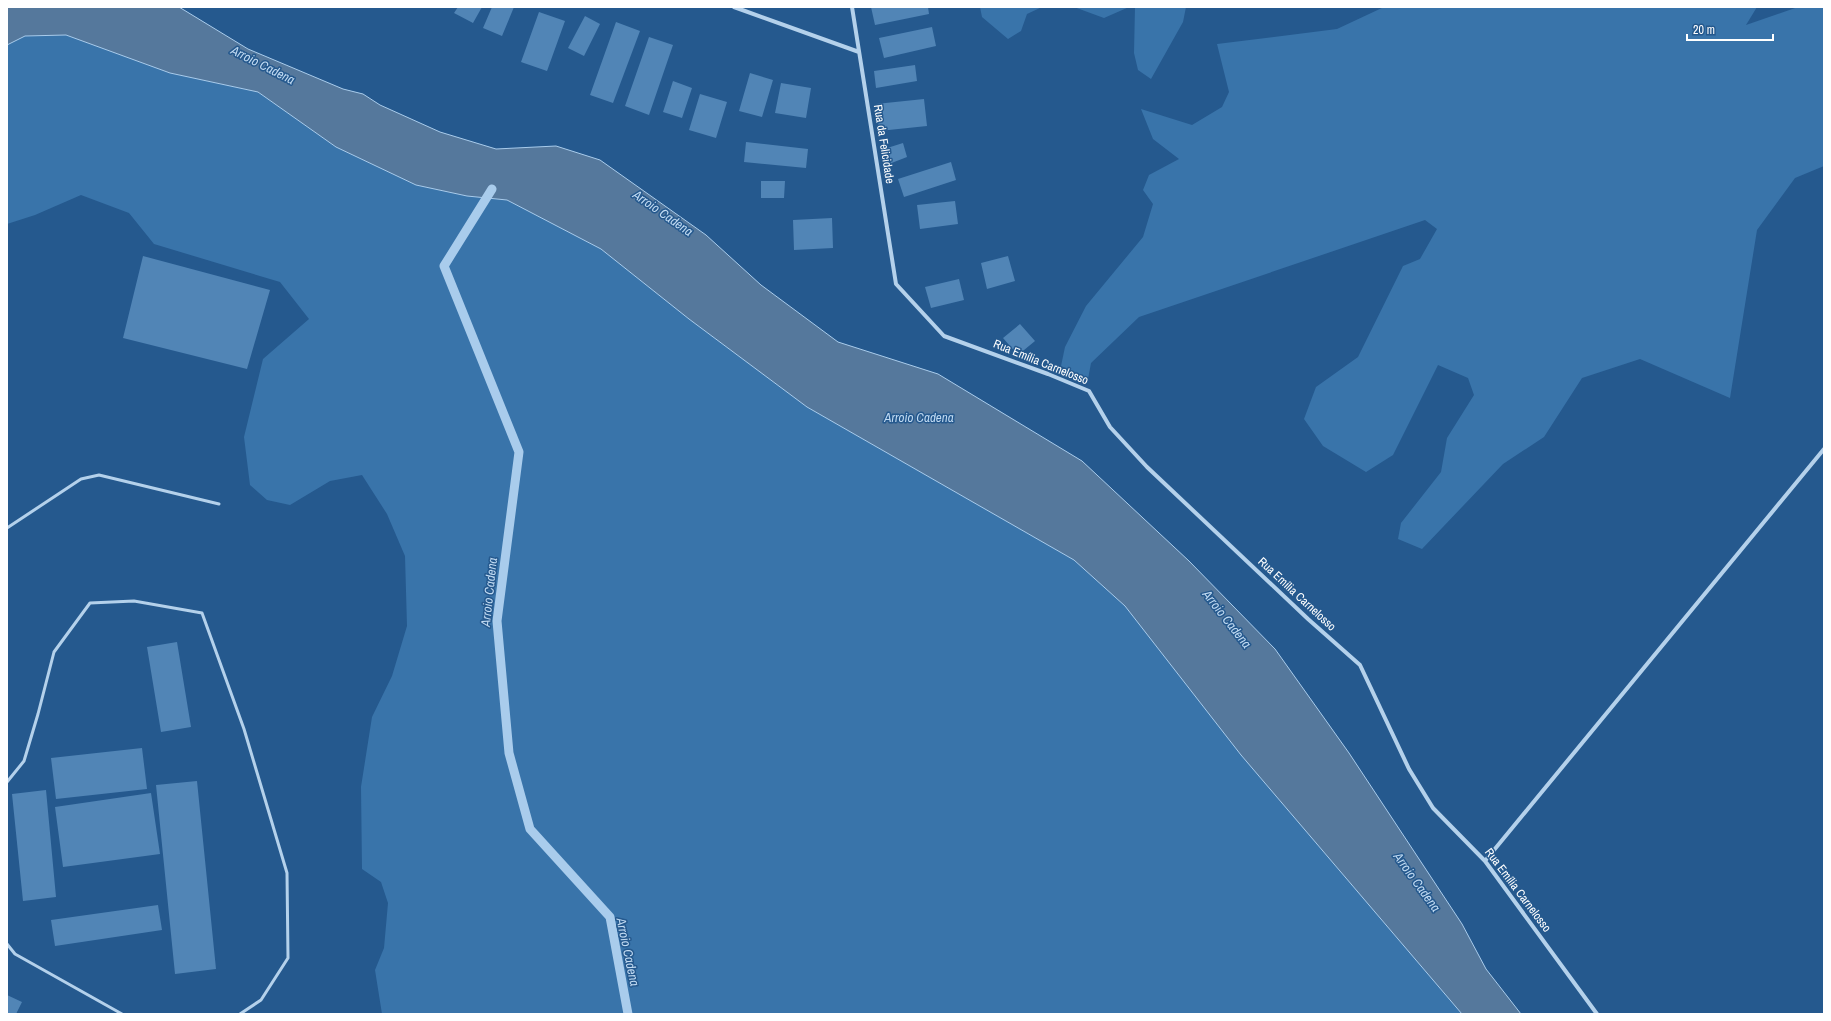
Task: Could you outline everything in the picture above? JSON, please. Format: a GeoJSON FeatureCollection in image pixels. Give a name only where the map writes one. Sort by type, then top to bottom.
{"type":"FeatureCollection","features":[{"type":"Feature","properties":{"kind":"street"},"geometry":{"type":"LineString","coordinates":[[734,7],[859,52]]}},
{"type":"Feature","properties":{"kind":"street","name":"Rua da Felicidade"},"geometry":{"type":"LineString","coordinates":[[852,7],[896,284]]}},
{"type":"Feature","properties":{"kind":"street","name":"Rua Emília Carnelosso"},"geometry":{"type":"LineString","coordinates":[[896,284],[944,336],[1048,374],[1089,391],[1110,427],[1147,467],[1308,619],[1360,665],[1410,768],[1433,808],[1485,862],[1597,1014]]}},
{"type":"Feature","properties":{"kind":"street"},"geometry":{"type":"LineString","coordinates":[[1485,862],[1824,449]]}},
{"type":"Feature","properties":{"kind":"lane"},"geometry":{"type":"LineString","coordinates":[[7,528],[81,479],[99,475],[219,504]]}},
{"type":"Feature","properties":{"kind":"lane"},"geometry":{"type":"LineString","coordinates":[[7,782],[24,761],[54,652],[90,603],[134,601],[202,613],[244,729],[287,873],[288,958],[261,1000],[240,1014]]}},
{"type":"Feature","properties":{"kind":"lane"},"geometry":{"type":"LineString","coordinates":[[7,944],[15,954],[122,1014]]}},
{"type":"Feature","properties":{"kind":"shaded area"},"geometry":{"type":"Polygon","coordinates":[[[980,7],[1042,7],[1027,14],[1021,31],[1008,39],[982,17],[980,7]]]}},
{"type":"Feature","properties":{"kind":"shaded area"},"geometry":{"type":"Polygon","coordinates":[[[1074,7],[1129,7],[1104,18],[1074,7]]]}},
{"type":"Feature","properties":{"kind":"shaded area"},"geometry":{"type":"Polygon","coordinates":[[[1135,7],[1186,7],[1183,22],[1151,79],[1138,70],[1134,53],[1135,7]]]}},
{"type":"Feature","properties":{"kind":"shaded area"},"geometry":{"type":"Polygon","coordinates":[[[1384,7],[1757,7],[1746,25],[1798,7],[1824,7],[1824,166],[1795,178],[1757,230],[1730,398],[1640,359],[1582,378],[1544,437],[1503,464],[1422,549],[1398,539],[1401,523],[1441,472],[1447,438],[1474,395],[1468,378],[1438,365],[1393,455],[1366,472],[1323,446],[1304,419],[1316,387],[1358,357],[1403,266],[1420,259],[1437,229],[1425,220],[1139,317],[1091,363],[1088,379],[1061,366],[1065,347],[1086,306],[1143,237],[1153,204],[1143,190],[1149,175],[1179,159],[1153,139],[1141,109],[1192,125],[1222,107],[1229,92],[1217,44],[1337,29],[1384,7]]]}},
{"type":"Feature","properties":{"kind":"shaded area"},"geometry":{"type":"Polygon","coordinates":[[[66,35],[170,73],[258,92],[336,147],[416,185],[467,196],[507,200],[601,249],[689,319],[807,407],[1074,560],[1125,606],[1241,755],[1462,1014],[382,1014],[375,970],[384,948],[388,903],[381,882],[362,869],[361,787],[372,717],[392,676],[407,626],[405,556],[387,514],[362,475],[330,481],[290,505],[267,500],[250,485],[244,437],[263,359],[309,319],[280,282],[154,244],[129,213],[81,195],[35,215],[7,224],[7,45],[25,36],[66,35]]]}},
{"type":"Feature","properties":{"kind":"water","name":"Arroio Cadena"},"geometry":{"type":"Polygon","coordinates":[[[7,7],[179,7],[248,49],[343,89],[363,94],[380,105],[440,132],[496,149],[556,146],[600,160],[706,235],[761,285],[838,342],[938,374],[1082,461],[1189,561],[1275,649],[1349,753],[1462,924],[1486,969],[1521,1014],[1462,1014],[1241,755],[1125,606],[1074,560],[807,407],[689,319],[601,249],[507,200],[467,196],[416,185],[336,147],[258,92],[170,73],[66,35],[25,36],[7,45],[7,7]]]}},
{"type":"Feature","properties":{"kind":"building"},"geometry":{"type":"Polygon","coordinates":[[[458,7],[482,7],[473,23],[454,13],[458,7]]]}},
{"type":"Feature","properties":{"kind":"building"},"geometry":{"type":"Polygon","coordinates":[[[492,7],[514,7],[502,36],[483,28],[492,7]]]}},
{"type":"Feature","properties":{"kind":"building"},"geometry":{"type":"Polygon","coordinates":[[[871,7],[928,7],[929,14],[875,25],[871,7]]]}},
{"type":"Feature","properties":{"kind":"building"},"geometry":{"type":"Polygon","coordinates":[[[539,12],[565,21],[547,71],[521,62],[539,12]]]}},
{"type":"Feature","properties":{"kind":"building"},"geometry":{"type":"Polygon","coordinates":[[[585,16],[600,24],[584,56],[568,48],[585,16]]]}},
{"type":"Feature","properties":{"kind":"building"},"geometry":{"type":"Polygon","coordinates":[[[616,22],[640,31],[613,103],[590,95],[616,22]]]}},
{"type":"Feature","properties":{"kind":"building"},"geometry":{"type":"Polygon","coordinates":[[[932,27],[936,46],[884,58],[879,38],[932,27]]]}},
{"type":"Feature","properties":{"kind":"building"},"geometry":{"type":"Polygon","coordinates":[[[649,37],[673,45],[649,115],[625,106],[649,37]]]}},
{"type":"Feature","properties":{"kind":"building"},"geometry":{"type":"Polygon","coordinates":[[[915,65],[917,81],[876,88],[874,71],[915,65]]]}},
{"type":"Feature","properties":{"kind":"building"},"geometry":{"type":"Polygon","coordinates":[[[750,73],[773,80],[762,117],[739,111],[750,73]]]}},
{"type":"Feature","properties":{"kind":"building"},"geometry":{"type":"Polygon","coordinates":[[[673,81],[692,88],[682,118],[663,112],[673,81]]]}},
{"type":"Feature","properties":{"kind":"building"},"geometry":{"type":"Polygon","coordinates":[[[781,83],[811,88],[806,118],[775,113],[781,83]]]}},
{"type":"Feature","properties":{"kind":"building"},"geometry":{"type":"Polygon","coordinates":[[[700,94],[727,102],[716,138],[689,130],[700,94]]]}},
{"type":"Feature","properties":{"kind":"building"},"geometry":{"type":"Polygon","coordinates":[[[924,99],[927,126],[879,131],[876,104],[924,99]]]}},
{"type":"Feature","properties":{"kind":"building"},"geometry":{"type":"Polygon","coordinates":[[[746,142],[808,149],[806,168],[744,162],[746,142]]]}},
{"type":"Feature","properties":{"kind":"building"},"geometry":{"type":"Polygon","coordinates":[[[903,143],[907,157],[889,164],[884,149],[903,143]]]}},
{"type":"Feature","properties":{"kind":"building"},"geometry":{"type":"Polygon","coordinates":[[[951,162],[956,180],[904,197],[898,179],[951,162]]]}},
{"type":"Feature","properties":{"kind":"building"},"geometry":{"type":"Polygon","coordinates":[[[761,181],[785,181],[784,198],[761,198],[761,181]]]}},
{"type":"Feature","properties":{"kind":"building"},"geometry":{"type":"Polygon","coordinates":[[[955,201],[958,224],[920,229],[917,205],[955,201]]]}},
{"type":"Feature","properties":{"kind":"building"},"geometry":{"type":"Polygon","coordinates":[[[832,218],[833,248],[794,250],[793,220],[832,218]]]}},
{"type":"Feature","properties":{"kind":"building"},"geometry":{"type":"Polygon","coordinates":[[[143,256],[270,290],[247,369],[123,338],[143,256]]]}},
{"type":"Feature","properties":{"kind":"building"},"geometry":{"type":"Polygon","coordinates":[[[1008,256],[1015,281],[987,289],[981,263],[1008,256]]]}},
{"type":"Feature","properties":{"kind":"building"},"geometry":{"type":"Polygon","coordinates":[[[959,279],[964,300],[931,308],[925,287],[959,279]]]}},
{"type":"Feature","properties":{"kind":"building"},"geometry":{"type":"Polygon","coordinates":[[[1020,324],[1035,341],[1018,355],[1003,338],[1020,324]]]}},
{"type":"Feature","properties":{"kind":"building"},"geometry":{"type":"Polygon","coordinates":[[[177,642],[191,727],[161,732],[147,647],[177,642]]]}},
{"type":"Feature","properties":{"kind":"building"},"geometry":{"type":"Polygon","coordinates":[[[142,748],[147,789],[56,799],[51,758],[142,748]]]}},
{"type":"Feature","properties":{"kind":"building"},"geometry":{"type":"Polygon","coordinates":[[[197,781],[216,969],[175,974],[156,785],[197,781]]]}},
{"type":"Feature","properties":{"kind":"building"},"geometry":{"type":"Polygon","coordinates":[[[46,790],[56,897],[23,901],[12,794],[46,790]]]}},
{"type":"Feature","properties":{"kind":"building"},"geometry":{"type":"Polygon","coordinates":[[[151,793],[160,854],[63,867],[55,807],[151,793]]]}},
{"type":"Feature","properties":{"kind":"building"},"geometry":{"type":"Polygon","coordinates":[[[158,905],[162,930],[55,946],[51,920],[158,905]]]}},
{"type":"Feature","properties":{"kind":"building"},"geometry":{"type":"Polygon","coordinates":[[[7,995],[22,1002],[16,1014],[7,1014],[7,995]]]}},
{"type":"Feature","properties":{"kind":"waterway","name":"Arroio Cadena"},"geometry":{"type":"LineString","coordinates":[[492,189],[444,266],[519,452],[497,621],[509,753],[530,829],[610,917],[628,1014]]}}]}
